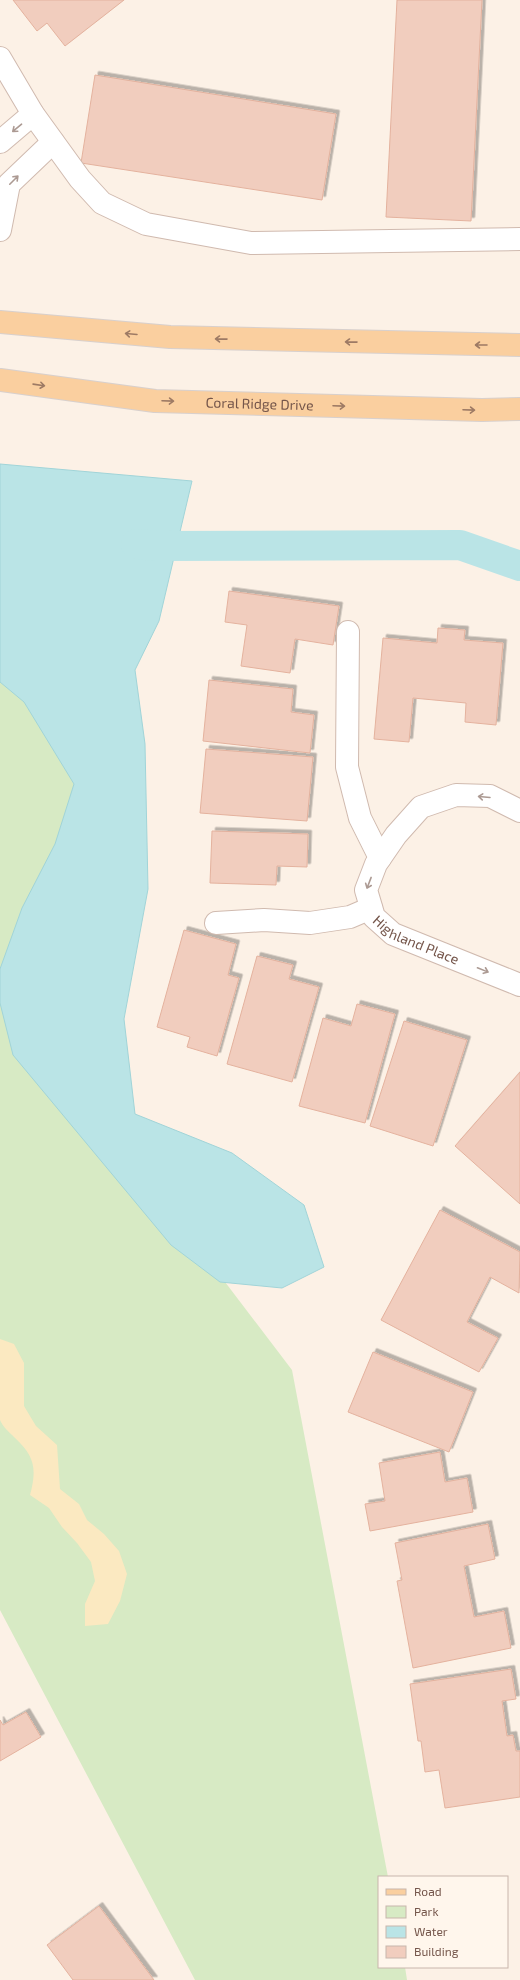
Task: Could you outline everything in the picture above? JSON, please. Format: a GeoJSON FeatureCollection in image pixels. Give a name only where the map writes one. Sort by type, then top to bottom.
{"type":"FeatureCollection","features":[{"type":"Feature","properties":{"kind":"main road"},"geometry":{"type":"LineString","coordinates":[[0,322],[170,337],[520,345]]}},
{"type":"Feature","properties":{"kind":"main road","name":"Coral Ridge Drive"},"geometry":{"type":"LineString","coordinates":[[0,380],[155,401],[482,410],[520,409]]}},
{"type":"Feature","properties":{"kind":"street"},"geometry":{"type":"LineString","coordinates":[[0,58],[33,114],[80,179],[102,203],[146,224],[252,243],[520,239]]}},
{"type":"Feature","properties":{"kind":"street"},"geometry":{"type":"LineString","coordinates":[[0,142],[33,114]]}},
{"type":"Feature","properties":{"kind":"street"},"geometry":{"type":"LineString","coordinates":[[0,230],[9,184],[53,142]]}},
{"type":"Feature","properties":{"kind":"street"},"geometry":{"type":"LineString","coordinates":[[348,632],[347,767],[360,818],[380,858]]}},
{"type":"Feature","properties":{"kind":"street","name":"Highland Place"},"geometry":{"type":"LineString","coordinates":[[520,811],[490,796],[456,795],[421,807],[396,835],[376,864],[366,890],[374,917],[393,934],[520,985]]}},
{"type":"Feature","properties":{"kind":"street"},"geometry":{"type":"LineString","coordinates":[[216,923],[264,920],[310,924],[350,917],[371,908]]}},
{"type":"Feature","properties":{"kind":"green space"},"geometry":{"type":"Polygon","coordinates":[[[0,629],[77,699],[114,1136],[292,1370],[388,1876],[378,1876],[378,1968],[405,1968],[407,1980],[195,1980],[0,1610],[0,629]]]}},
{"type":"Feature","properties":{"kind":"sand"},"geometry":{"type":"Polygon","coordinates":[[[0,1339],[14,1344],[24,1363],[24,1406],[36,1426],[57,1445],[60,1489],[79,1504],[87,1520],[104,1534],[119,1551],[127,1574],[120,1601],[108,1624],[85,1626],[85,1604],[95,1581],[91,1562],[77,1543],[62,1527],[49,1508],[30,1495],[34,1470],[30,1457],[26,1450],[6,1429],[0,1420],[0,1339]]]}},
{"type":"Feature","properties":{"kind":"water"},"geometry":{"type":"Polygon","coordinates":[[[0,464],[192,481],[159,621],[135,670],[145,744],[148,889],[124,1019],[135,1114],[232,1153],[304,1205],[324,1267],[282,1288],[220,1282],[171,1245],[13,1055],[0,1003],[0,969],[22,908],[55,844],[74,784],[24,702],[0,682],[0,464]]]}},
{"type":"Feature","properties":{"kind":"building"},"geometry":{"type":"Polygon","coordinates":[[[13,0],[124,0],[65,46],[47,23],[37,31],[13,0]]]}},
{"type":"Feature","properties":{"kind":"building"},"geometry":{"type":"Polygon","coordinates":[[[397,0],[482,0],[471,221],[386,217],[397,0]]]}},
{"type":"Feature","properties":{"kind":"building"},"geometry":{"type":"Polygon","coordinates":[[[95,75],[336,114],[322,200],[81,163],[95,75]]]}},
{"type":"Feature","properties":{"kind":"building"},"geometry":{"type":"Polygon","coordinates":[[[229,591],[339,606],[333,645],[295,639],[290,673],[241,666],[247,625],[225,622],[229,591]]]}},
{"type":"Feature","properties":{"kind":"building"},"geometry":{"type":"Polygon","coordinates":[[[438,628],[465,630],[464,640],[503,643],[496,725],[465,722],[466,703],[413,698],[409,742],[374,739],[383,638],[437,643],[438,628]]]}},
{"type":"Feature","properties":{"kind":"building"},"geometry":{"type":"Polygon","coordinates":[[[209,680],[293,689],[291,712],[314,715],[310,753],[203,741],[209,680]]]}},
{"type":"Feature","properties":{"kind":"building"},"geometry":{"type":"Polygon","coordinates":[[[206,749],[313,757],[307,821],[200,813],[206,749]]]}},
{"type":"Feature","properties":{"kind":"building"},"geometry":{"type":"Polygon","coordinates":[[[212,831],[308,834],[307,867],[277,866],[276,885],[210,883],[212,831]]]}},
{"type":"Feature","properties":{"kind":"building"},"geometry":{"type":"Polygon","coordinates":[[[184,930],[236,944],[228,975],[239,978],[217,1056],[187,1047],[190,1037],[157,1027],[184,930]]]}},
{"type":"Feature","properties":{"kind":"building"},"geometry":{"type":"Polygon","coordinates":[[[257,956],[293,965],[289,979],[319,987],[292,1082],[227,1064],[257,956]]]}},
{"type":"Feature","properties":{"kind":"building"},"geometry":{"type":"Polygon","coordinates":[[[357,1004],[395,1014],[365,1123],[299,1106],[323,1018],[351,1026],[357,1004]]]}},
{"type":"Feature","properties":{"kind":"building"},"geometry":{"type":"Polygon","coordinates":[[[404,1021],[467,1040],[433,1146],[370,1126],[404,1021]]]}},
{"type":"Feature","properties":{"kind":"building"},"geometry":{"type":"Polygon","coordinates":[[[520,1072],[520,1204],[455,1146],[520,1072]]]}},
{"type":"Feature","properties":{"kind":"building"},"geometry":{"type":"Polygon","coordinates":[[[440,1210],[520,1252],[519,1293],[490,1277],[467,1322],[498,1338],[479,1372],[381,1320],[440,1210]]]}},
{"type":"Feature","properties":{"kind":"building"},"geometry":{"type":"Polygon","coordinates":[[[373,1352],[473,1392],[449,1452],[348,1412],[373,1352]]]}},
{"type":"Feature","properties":{"kind":"building"},"geometry":{"type":"Polygon","coordinates":[[[440,1452],[445,1482],[467,1478],[473,1512],[370,1531],[365,1504],[385,1501],[379,1463],[440,1452]]]}},
{"type":"Feature","properties":{"kind":"building"},"geometry":{"type":"Polygon","coordinates":[[[488,1524],[495,1559],[464,1566],[474,1617],[504,1611],[511,1648],[413,1668],[397,1581],[402,1580],[395,1543],[488,1524]]]}},
{"type":"Feature","properties":{"kind":"building"},"geometry":{"type":"Polygon","coordinates":[[[511,1669],[516,1699],[502,1701],[507,1736],[513,1735],[516,1751],[520,1751],[520,1797],[445,1808],[439,1770],[425,1772],[421,1741],[418,1741],[410,1684],[511,1669]]]}},
{"type":"Feature","properties":{"kind":"building"},"geometry":{"type":"Polygon","coordinates":[[[26,1712],[41,1737],[0,1761],[0,1720],[3,1725],[26,1712]]]}},
{"type":"Feature","properties":{"kind":"building"},"geometry":{"type":"Polygon","coordinates":[[[99,1906],[154,1980],[73,1980],[47,1945],[99,1906]]]}},
{"type":"Feature","properties":{"kind":"waterway"},"geometry":{"type":"LineString","coordinates":[[136,544],[157,546],[460,545],[520,566]]}}]}
